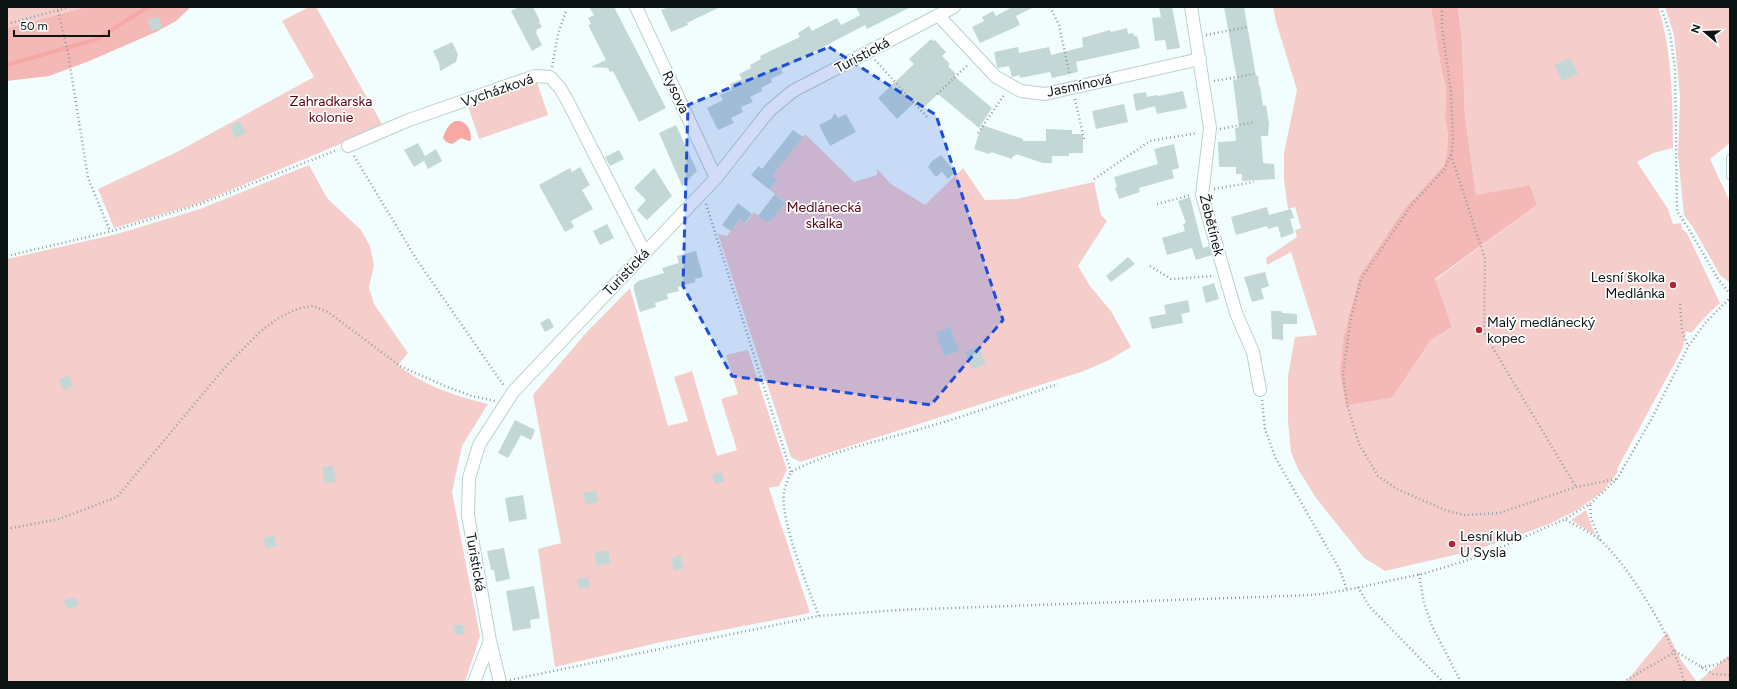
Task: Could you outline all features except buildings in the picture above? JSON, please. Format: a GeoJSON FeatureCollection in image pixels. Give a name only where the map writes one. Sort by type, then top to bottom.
{"type":"FeatureCollection","features":[{"type":"Feature","properties":{"kind":"street","name":"Rysova"},"geometry":{"type":"LineString","coordinates":[[636,7],[716,178]]}},
{"type":"Feature","properties":{"kind":"street","name":"Turistická"},"geometry":{"type":"LineString","coordinates":[[500,682],[490,641],[468,515],[469,478],[479,444],[505,403],[513,392],[586,314],[646,253],[701,192],[716,178],[769,111],[793,91],[954,7]]}},
{"type":"Feature","properties":{"kind":"street","name":"Žebětínek"},"geometry":{"type":"LineString","coordinates":[[1191,7],[1204,83],[1210,130],[1202,195],[1236,313],[1253,352],[1260,390]]}},
{"type":"Feature","properties":{"kind":"street","name":"Jasmínová"},"geometry":{"type":"LineString","coordinates":[[938,15],[996,76],[1021,91],[1045,94],[1200,59]]}},
{"type":"Feature","properties":{"kind":"street","name":"Vycházková"},"geometry":{"type":"LineString","coordinates":[[348,146],[409,120],[535,76],[550,77],[560,88],[646,253]]}},
{"type":"Feature","properties":{"kind":"street"},"geometry":{"type":"LineString","coordinates":[[474,682],[490,641]]}},
{"type":"Feature","properties":{"kind":"lane"},"geometry":{"type":"LineString","coordinates":[[1730,158],[1730,176]]}},
{"type":"Feature","properties":{"kind":"path"},"geometry":{"type":"LineString","coordinates":[[57,7],[68,53],[88,178],[110,231]]}},
{"type":"Feature","properties":{"kind":"path"},"geometry":{"type":"LineString","coordinates":[[7,24],[69,7]]}},
{"type":"Feature","properties":{"kind":"path"},"geometry":{"type":"LineString","coordinates":[[1050,7],[1059,25],[1084,139]]}},
{"type":"Feature","properties":{"kind":"path"},"geometry":{"type":"LineString","coordinates":[[1442,7],[1442,28],[1451,92],[1453,141],[1451,155],[1444,170],[1413,203],[1361,279],[1351,318],[1343,374],[1347,404],[1359,444],[1378,476],[1397,489],[1447,511],[1465,515],[1499,513],[1576,487],[1617,479]]}},
{"type":"Feature","properties":{"kind":"path"},"geometry":{"type":"LineString","coordinates":[[1661,7],[1670,34],[1675,68],[1677,211],[1718,279],[1730,294]]}},
{"type":"Feature","properties":{"kind":"path"},"geometry":{"type":"LineString","coordinates":[[550,77],[558,34],[566,11]]}},
{"type":"Feature","properties":{"kind":"path"},"geometry":{"type":"LineString","coordinates":[[1196,36],[1248,28]]}},
{"type":"Feature","properties":{"kind":"path"},"geometry":{"type":"LineString","coordinates":[[868,52],[927,117]]}},
{"type":"Feature","properties":{"kind":"path"},"geometry":{"type":"LineString","coordinates":[[937,94],[977,56]]}},
{"type":"Feature","properties":{"kind":"path"},"geometry":{"type":"LineString","coordinates":[[1204,83],[1254,74]]}},
{"type":"Feature","properties":{"kind":"path"},"geometry":{"type":"LineString","coordinates":[[978,133],[1011,85]]}},
{"type":"Feature","properties":{"kind":"path"},"geometry":{"type":"LineString","coordinates":[[1094,178],[1150,141],[1255,122]]}},
{"type":"Feature","properties":{"kind":"path"},"geometry":{"type":"LineString","coordinates":[[7,256],[110,231],[200,204],[348,146],[416,260],[504,385],[513,392]]}},
{"type":"Feature","properties":{"kind":"path"},"geometry":{"type":"LineString","coordinates":[[1451,155],[1485,259],[1484,333],[1576,487]]}},
{"type":"Feature","properties":{"kind":"path"},"geometry":{"type":"LineString","coordinates":[[701,192],[712,220],[716,242],[791,472],[784,493],[785,515],[801,568],[819,616]]}},
{"type":"Feature","properties":{"kind":"path"},"geometry":{"type":"LineString","coordinates":[[1150,266],[1171,279],[1225,275]]}},
{"type":"Feature","properties":{"kind":"path"},"geometry":{"type":"LineString","coordinates":[[500,682],[819,616],[898,610],[1313,595],[1347,590],[1419,574],[1484,555],[1565,519],[1590,504],[1617,479],[1651,420],[1688,348],[1706,322],[1730,298]]}},
{"type":"Feature","properties":{"kind":"path"},"geometry":{"type":"LineString","coordinates":[[1680,304],[1682,330],[1688,348]]}},
{"type":"Feature","properties":{"kind":"path"},"geometry":{"type":"LineString","coordinates":[[7,529],[59,519],[117,497],[227,365],[261,331],[277,319],[297,308],[313,306],[328,312],[400,366],[418,376],[472,396],[505,403]]}},
{"type":"Feature","properties":{"kind":"path"},"geometry":{"type":"LineString","coordinates":[[791,472],[807,463],[830,455],[938,424],[1058,384]]}},
{"type":"Feature","properties":{"kind":"path"},"geometry":{"type":"LineString","coordinates":[[1260,390],[1265,429],[1275,457],[1340,570],[1347,590]]}},
{"type":"Feature","properties":{"kind":"path"},"geometry":{"type":"LineString","coordinates":[[1590,504],[1591,518],[1600,540],[1638,587],[1675,652],[1684,682]]}},
{"type":"Feature","properties":{"kind":"path"},"geometry":{"type":"LineString","coordinates":[[1565,519],[1600,540]]}},
{"type":"Feature","properties":{"kind":"path"},"geometry":{"type":"LineString","coordinates":[[1419,574],[1424,603],[1432,626],[1461,682]]}},
{"type":"Feature","properties":{"kind":"path"},"geometry":{"type":"LineString","coordinates":[[1358,587],[1369,606],[1443,682]]}},
{"type":"Feature","properties":{"kind":"path"},"geometry":{"type":"LineString","coordinates":[[1675,652],[1713,674],[1730,675]]}},
{"type":"Feature","properties":{"kind":"path"},"geometry":{"type":"LineString","coordinates":[[1623,682],[1675,652]]}},
{"type":"Feature","properties":{"kind":"path"},"geometry":{"type":"LineString","coordinates":[[1701,667],[1715,665],[1730,658]]}},
{"type":"Feature","properties":{"kind":"highlighted area"},"geometry":{"type":"Polygon","coordinates":[[[829,47],[936,115],[1003,320],[931,405],[732,376],[683,286],[688,105],[829,47]]]}},
{"type":"Feature","properties":{"kind":"green space"},"geometry":{"type":"Polygon","coordinates":[[[7,7],[86,7],[7,28],[7,7]]]}},
{"type":"Feature","properties":{"kind":"green space","name":"Zahradkarska kolonie"},"geometry":{"type":"Polygon","coordinates":[[[309,7],[316,7],[383,126],[200,203],[114,228],[98,189],[177,152],[314,77],[282,21],[309,7]]]}},
{"type":"Feature","properties":{"kind":"green space"},"geometry":{"type":"Polygon","coordinates":[[[1273,7],[1431,7],[1441,68],[1446,88],[1445,120],[1448,134],[1447,152],[1444,165],[1404,209],[1360,275],[1346,407],[1392,398],[1431,340],[1452,327],[1435,280],[1537,205],[1530,185],[1476,196],[1465,116],[1462,40],[1458,7],[1658,7],[1663,23],[1669,58],[1673,113],[1673,148],[1653,153],[1637,162],[1668,209],[1673,224],[1681,223],[1682,229],[1687,233],[1720,303],[1691,333],[1686,331],[1683,348],[1617,469],[1618,472],[1602,492],[1579,509],[1547,525],[1476,550],[1385,571],[1364,558],[1316,498],[1298,469],[1291,452],[1288,422],[1288,376],[1295,337],[1317,335],[1291,252],[1267,265],[1266,258],[1297,237],[1295,230],[1301,228],[1295,207],[1288,209],[1284,180],[1284,153],[1297,90],[1276,22],[1273,7]]]}},
{"type":"Feature","properties":{"kind":"green space"},"geometry":{"type":"Polygon","coordinates":[[[1665,7],[1730,7],[1730,143],[1710,159],[1730,202],[1730,283],[1720,275],[1694,229],[1684,215],[1678,155],[1680,98],[1677,64],[1674,35],[1665,7]]]}},
{"type":"Feature","properties":{"kind":"green space"},"geometry":{"type":"Polygon","coordinates":[[[537,82],[548,115],[479,139],[468,106],[537,82]]]}},
{"type":"Feature","properties":{"kind":"green space","name":"Medlánecká skalka"},"geometry":{"type":"Polygon","coordinates":[[[805,134],[854,182],[877,175],[877,169],[891,184],[925,205],[963,168],[985,200],[1016,199],[1094,182],[1101,215],[1107,221],[1078,266],[1090,286],[1111,311],[1131,347],[1109,360],[1084,371],[800,462],[791,457],[718,234],[727,236],[740,219],[746,223],[754,212],[768,223],[785,202],[770,190],[777,181],[769,174],[775,172],[805,134]]]}},
{"type":"Feature","properties":{"kind":"green space"},"geometry":{"type":"Polygon","coordinates":[[[309,165],[327,198],[361,230],[370,246],[374,265],[369,287],[374,304],[408,353],[398,365],[429,384],[488,404],[462,446],[452,492],[480,636],[465,682],[7,682],[7,259],[117,234],[200,209],[309,165]]]}},
{"type":"Feature","properties":{"kind":"green space"},"geometry":{"type":"Polygon","coordinates":[[[630,288],[668,426],[688,421],[674,377],[692,371],[717,456],[737,450],[721,399],[738,394],[726,355],[748,350],[787,470],[779,486],[769,488],[810,613],[657,643],[555,667],[538,549],[561,543],[533,395],[586,333],[630,288]]]}},
{"type":"Feature","properties":{"kind":"green space"},"geometry":{"type":"Polygon","coordinates":[[[1586,510],[1595,535],[1571,520],[1586,510]]]}},
{"type":"Feature","properties":{"kind":"green space"},"geometry":{"type":"Polygon","coordinates":[[[1667,632],[1681,660],[1697,682],[1626,682],[1667,632]]]}},
{"type":"Feature","properties":{"kind":"green space"},"geometry":{"type":"Polygon","coordinates":[[[1730,654],[1730,682],[1698,682],[1730,654]]]}},
{"type":"Feature","properties":{"kind":"shaded area"},"geometry":{"type":"Polygon","coordinates":[[[86,7],[191,7],[176,21],[156,32],[87,62],[49,76],[7,81],[7,28],[86,7]]]}},
{"type":"Feature","properties":{"kind":"shaded area"},"geometry":{"type":"Polygon","coordinates":[[[1431,7],[1458,7],[1462,40],[1465,116],[1476,195],[1530,185],[1537,205],[1435,279],[1452,327],[1431,340],[1392,398],[1346,407],[1340,371],[1344,336],[1360,275],[1404,209],[1444,165],[1447,152],[1448,134],[1445,120],[1446,88],[1441,68],[1431,7]]]}},
{"type":"Feature","properties":{"kind":"shaded area"},"geometry":{"type":"Polygon","coordinates":[[[455,121],[463,122],[467,126],[471,134],[471,140],[469,141],[461,138],[452,144],[446,142],[443,138],[445,133],[449,126],[455,121]]]}},
{"type":"Feature","properties":{"kind":"waterway"},"geometry":{"type":"LineString","coordinates":[[7,65],[97,39],[148,7]]}},
{"type":"Feature","properties":{"kind":"place","name":"Lesní školka Medlánka"},"geometry":{"type":"Point","coordinates":[1673,285]}},
{"type":"Feature","properties":{"kind":"place","name":"Malý medlánecký kopec"},"geometry":{"type":"Point","coordinates":[1479,330]}},
{"type":"Feature","properties":{"kind":"place","name":"Lesní klub U Sysla"},"geometry":{"type":"Point","coordinates":[1452,544]}}]}
